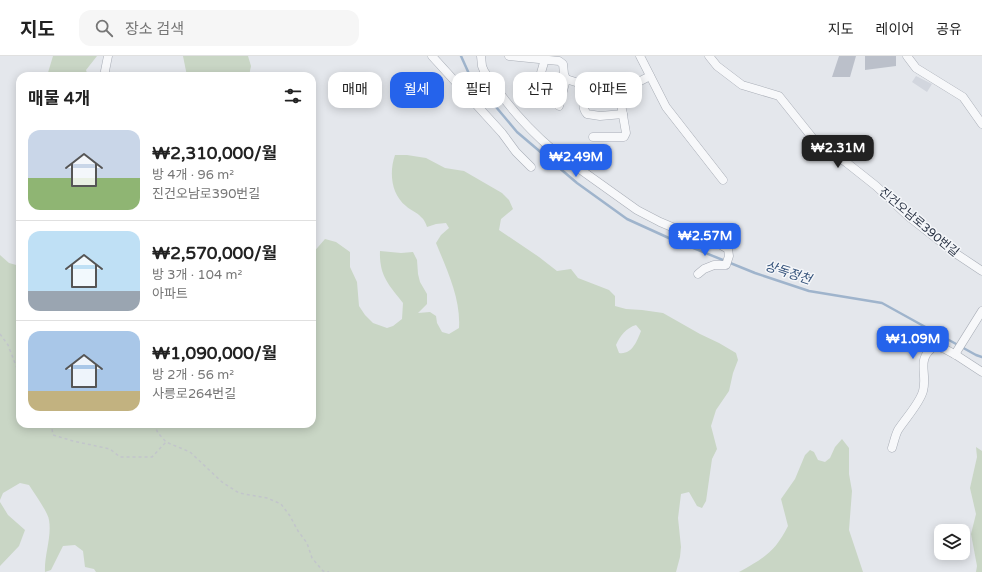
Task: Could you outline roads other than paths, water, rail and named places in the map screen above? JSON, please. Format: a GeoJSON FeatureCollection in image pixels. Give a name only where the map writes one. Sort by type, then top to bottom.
{"type":"FeatureCollection","features":[{"type":"Feature","properties":{"kind":"street"},"geometry":{"type":"LineString","coordinates":[[105,72],[108,56]]}},
{"type":"Feature","properties":{"kind":"street"},"geometry":{"type":"LineString","coordinates":[[432,56],[502,132],[516,152],[531,167]]}},
{"type":"Feature","properties":{"kind":"street"},"geometry":{"type":"LineString","coordinates":[[481,56],[482,66],[486,74],[513,109],[548,145],[630,206],[660,222],[726,247],[729,252],[728,261],[725,266],[716,264],[708,266],[698,274]]}},
{"type":"Feature","properties":{"kind":"street"},"geometry":{"type":"LineString","coordinates":[[510,56],[546,59],[561,62],[564,72]]}},
{"type":"Feature","properties":{"kind":"street"},"geometry":{"type":"LineString","coordinates":[[640,56],[666,107],[723,180]]}},
{"type":"Feature","properties":{"kind":"street","name":"진건오남로390번길"},"geometry":{"type":"LineString","coordinates":[[709,56],[717,66],[742,85],[780,96],[815,141],[847,163],[876,186],[908,216],[954,253],[976,269],[982,271]]}},
{"type":"Feature","properties":{"kind":"street"},"geometry":{"type":"LineString","coordinates":[[907,56],[916,68],[963,97],[982,124]]}},
{"type":"Feature","properties":{"kind":"street"},"geometry":{"type":"LineString","coordinates":[[542,72],[546,59]]}},
{"type":"Feature","properties":{"kind":"street"},"geometry":{"type":"LineString","coordinates":[[642,80],[650,76]]}},
{"type":"Feature","properties":{"kind":"street"},"geometry":{"type":"LineString","coordinates":[[584,108],[587,114],[600,116],[623,114]]}},
{"type":"Feature","properties":{"kind":"street"},"geometry":{"type":"LineString","coordinates":[[593,137],[624,137],[626,133],[622,108]]}},
{"type":"Feature","properties":{"kind":"street"},"geometry":{"type":"LineString","coordinates":[[956,353],[982,311]]}},
{"type":"Feature","properties":{"kind":"street"},"geometry":{"type":"LineString","coordinates":[[892,448],[898,431],[923,392],[923,362],[929,350],[936,346],[956,353],[982,372]]}},
{"type":"Feature","properties":{"kind":"waterway","name":"상독정천"},"geometry":{"type":"LineString","coordinates":[[461,56],[470,76],[517,132],[577,183],[627,219],[671,239],[755,273],[809,291],[882,303],[982,357]]}}]}
